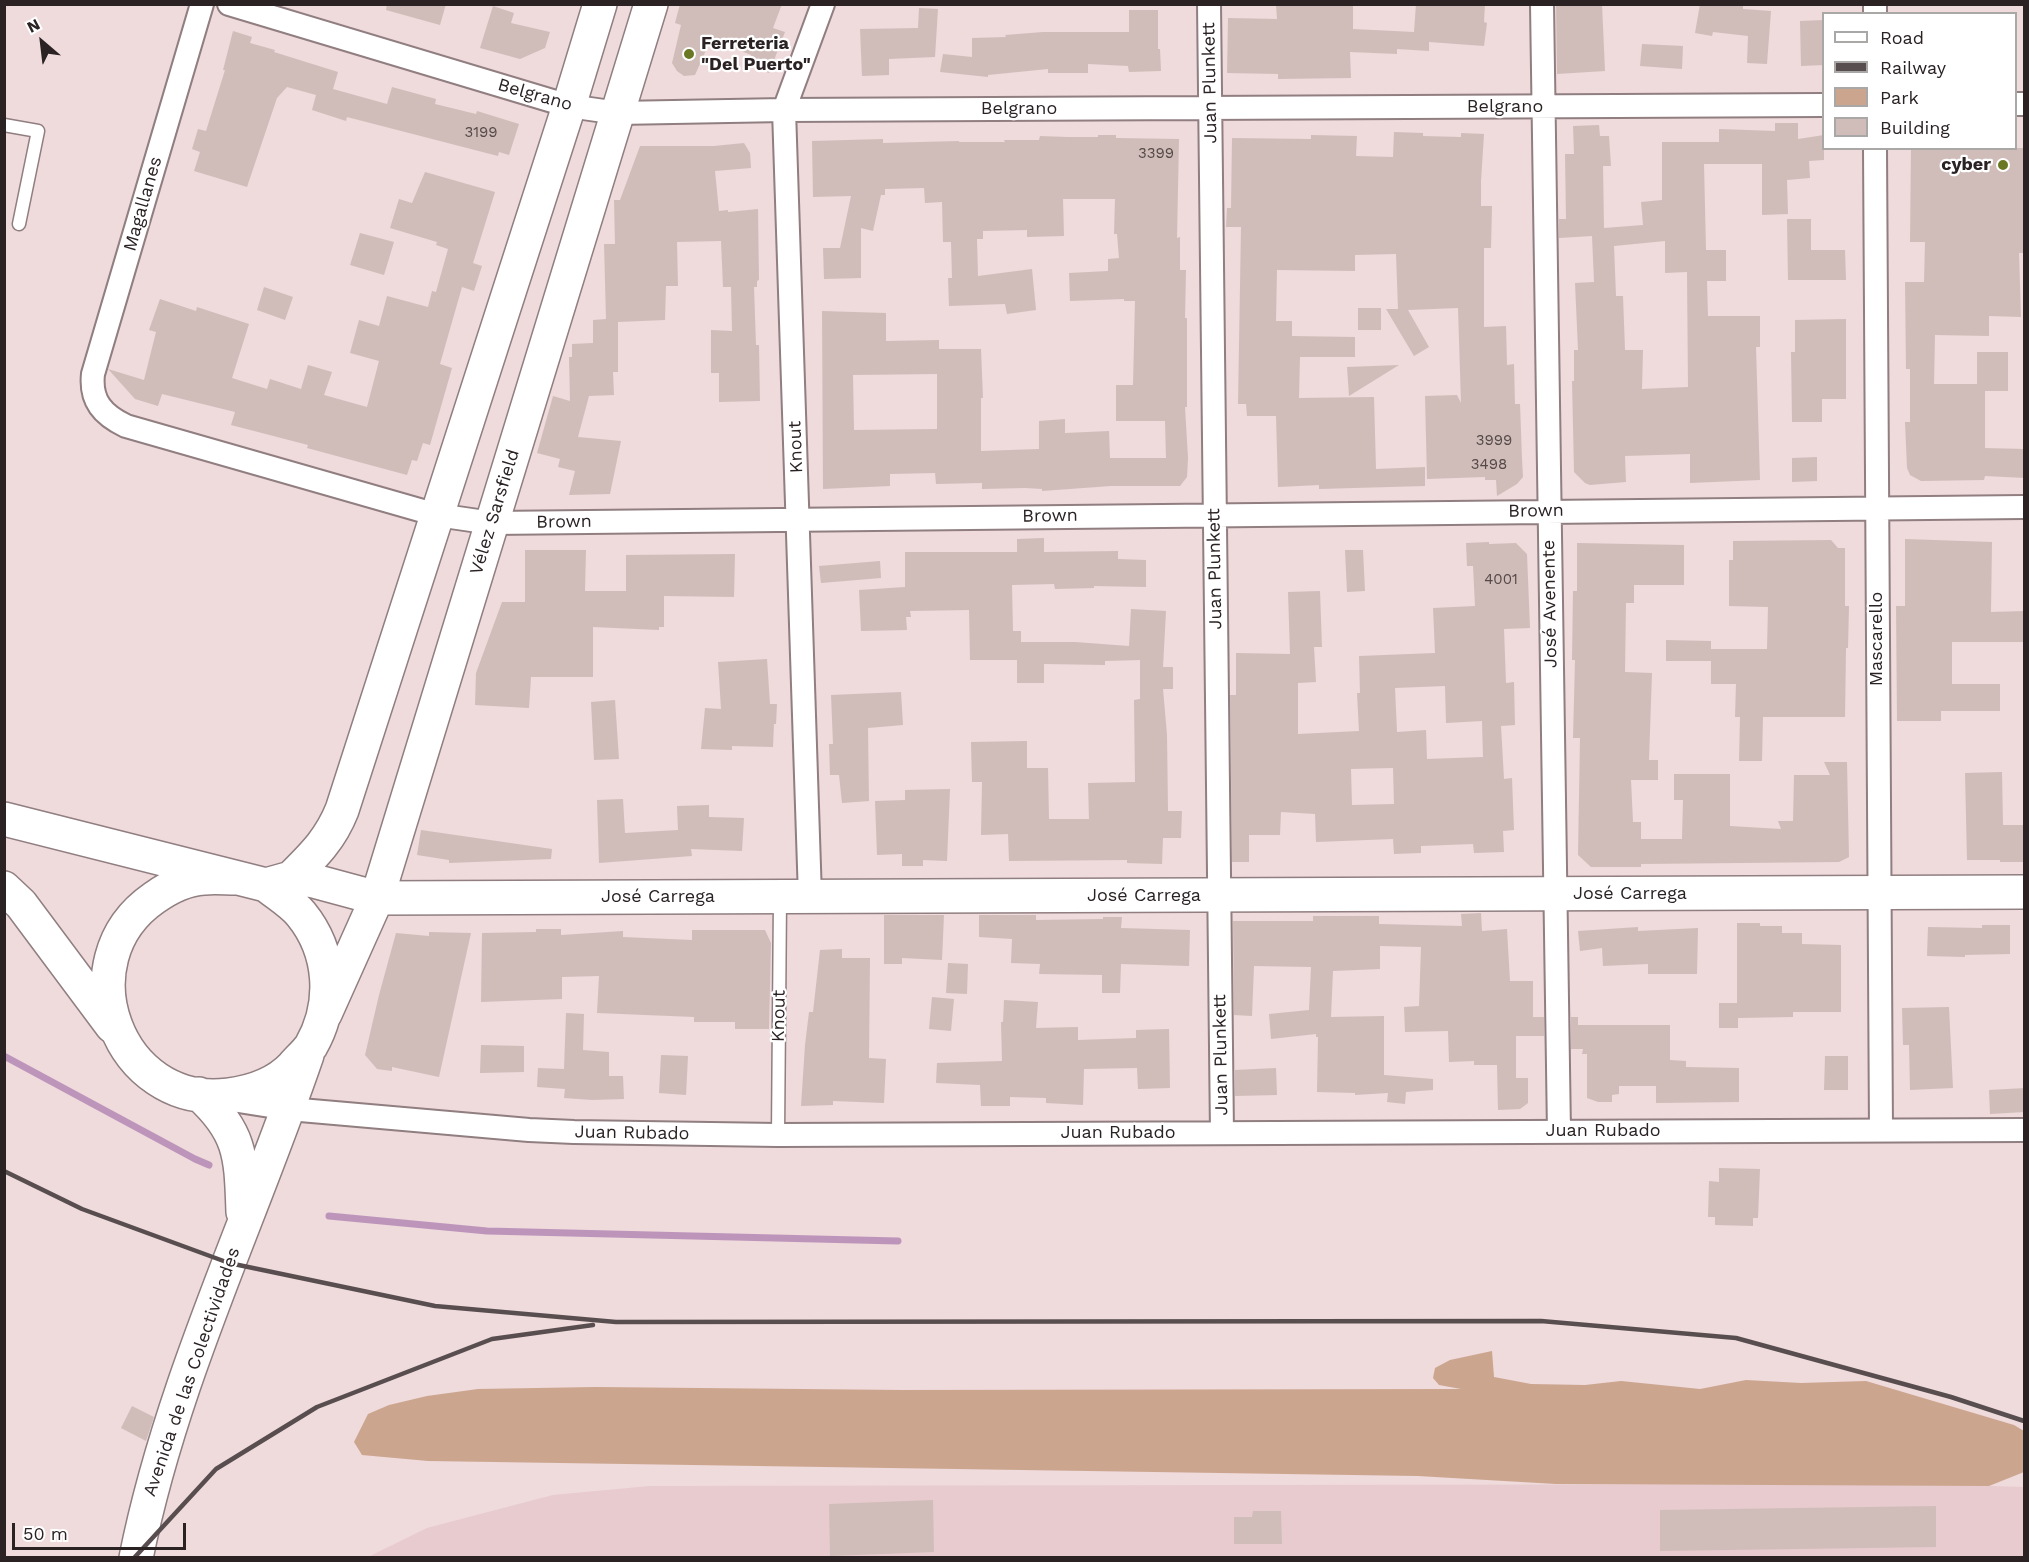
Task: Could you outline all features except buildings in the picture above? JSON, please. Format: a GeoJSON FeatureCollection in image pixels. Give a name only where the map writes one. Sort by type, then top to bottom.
{"type":"FeatureCollection","features":[{"type":"Feature","properties":{"kind":"main road"},"geometry":{"type":"LineString","coordinates":[[116,1031],[108,998],[110,965],[121,933],[142,906],[170,887],[202,878],[264,880],[324,845],[334,829],[600,4]]}},
{"type":"Feature","properties":{"kind":"main road","name":"Vélez Sarsfield"},"geometry":{"type":"LineString","coordinates":[[310,1047],[377,898],[651,4]]}},
{"type":"Feature","properties":{"kind":"main road"},"geometry":{"type":"LineString","coordinates":[[4,819],[264,880],[301,913],[320,943],[328,978],[325,1014]]}},
{"type":"Feature","properties":{"kind":"main road","name":"José Carrega"},"geometry":{"type":"LineString","coordinates":[[264,880],[326,884],[377,898],[2025,892]]}},
{"type":"Feature","properties":{"kind":"main road"},"geometry":{"type":"LineString","coordinates":[[4,888],[21,904],[116,1031],[134,1059],[156,1079],[183,1092],[206,1096],[250,1092],[284,1075],[310,1047]]}},
{"type":"Feature","properties":{"kind":"main road"},"geometry":{"type":"LineString","coordinates":[[289,1109],[310,1047]]}},
{"type":"Feature","properties":{"kind":"main road"},"geometry":{"type":"LineString","coordinates":[[206,1096],[233,1135],[242,1168],[243,1223]]}},
{"type":"Feature","properties":{"kind":"main road","name":"Avenida de las Colectividades"},"geometry":{"type":"LineString","coordinates":[[136,1557],[145,1509],[171,1423],[243,1223],[289,1109]]}},
{"type":"Feature","properties":{"kind":"street","name":"Magallanes"},"geometry":{"type":"LineString","coordinates":[[97,403],[92,385],[93,374],[202,4]]}},
{"type":"Feature","properties":{"kind":"street","name":"Belgrano"},"geometry":{"type":"LineString","coordinates":[[229,4],[569,106],[618,113],[784,110],[1822,105]]}},
{"type":"Feature","properties":{"kind":"street","name":"Knout"},"geometry":{"type":"LineString","coordinates":[[795,897],[798,519],[784,110],[823,4]]}},
{"type":"Feature","properties":{"kind":"street","name":"Juan Plunkett"},"geometry":{"type":"LineString","coordinates":[[1209,4],[1222,1133]]}},
{"type":"Feature","properties":{"kind":"street","name":"José Avenente"},"geometry":{"type":"LineString","coordinates":[[1542,4],[1559,1132]]}},
{"type":"Feature","properties":{"kind":"street","name":"Mascarello"},"geometry":{"type":"LineString","coordinates":[[1875,150],[1881,1130]]}},
{"type":"Feature","properties":{"kind":"street","name":"Brown"},"geometry":{"type":"LineString","coordinates":[[97,403],[107,416],[126,426],[437,515],[492,524],[2025,507]]}},
{"type":"Feature","properties":{"kind":"street","name":"Juan Rubado"},"geometry":{"type":"LineString","coordinates":[[206,1096],[289,1109],[563,1132],[778,1135],[2025,1130]]}},
{"type":"Feature","properties":{"kind":"lane"},"geometry":{"type":"LineString","coordinates":[[4,125],[38,131],[19,224]]}},
{"type":"Feature","properties":{"kind":"lane","name":"Knout"},"geometry":{"type":"LineString","coordinates":[[778,1135],[795,897]]}},
{"type":"Feature","properties":{"kind":"shaded area"},"geometry":{"type":"Polygon","coordinates":[[[1920,1484],[2024,1487],[2024,1558],[366,1558],[427,1528],[553,1495],[650,1486],[1920,1484]]]}},
{"type":"Feature","properties":{"kind":"green space"},"geometry":{"type":"Polygon","coordinates":[[[1492,1351],[1494,1377],[1531,1384],[1585,1385],[1621,1381],[1700,1389],[1746,1380],[1801,1383],[1866,1381],[2014,1425],[2024,1431],[2024,1472],[1989,1486],[1556,1484],[1418,1476],[428,1461],[362,1455],[354,1442],[368,1414],[389,1405],[427,1396],[478,1389],[596,1387],[903,1390],[1461,1389],[1439,1385],[1433,1378],[1435,1368],[1450,1360],[1492,1351]]]}},
{"type":"Feature","properties":{"kind":"waterway"},"geometry":{"type":"LineString","coordinates":[[4,1056],[209,1165]]}},
{"type":"Feature","properties":{"kind":"waterway"},"geometry":{"type":"LineString","coordinates":[[329,1216],[487,1231],[898,1241]]}},
{"type":"Feature","properties":{"kind":"railway"},"geometry":{"type":"LineString","coordinates":[[4,1171],[82,1209],[229,1263],[435,1306],[616,1322],[1541,1321],[1736,1338],[1951,1397],[2024,1421]]}},
{"type":"Feature","properties":{"kind":"railway"},"geometry":{"type":"LineString","coordinates":[[134,1558],[216,1469],[317,1407],[492,1339],[593,1325]]}},
{"type":"Feature","properties":{"kind":"place","name":"Ferreteria \"Del Puerto\""},"geometry":{"type":"Point","coordinates":[689,54]}},
{"type":"Feature","properties":{"kind":"place","name":"cyber"},"geometry":{"type":"Point","coordinates":[2003,165]}}]}
